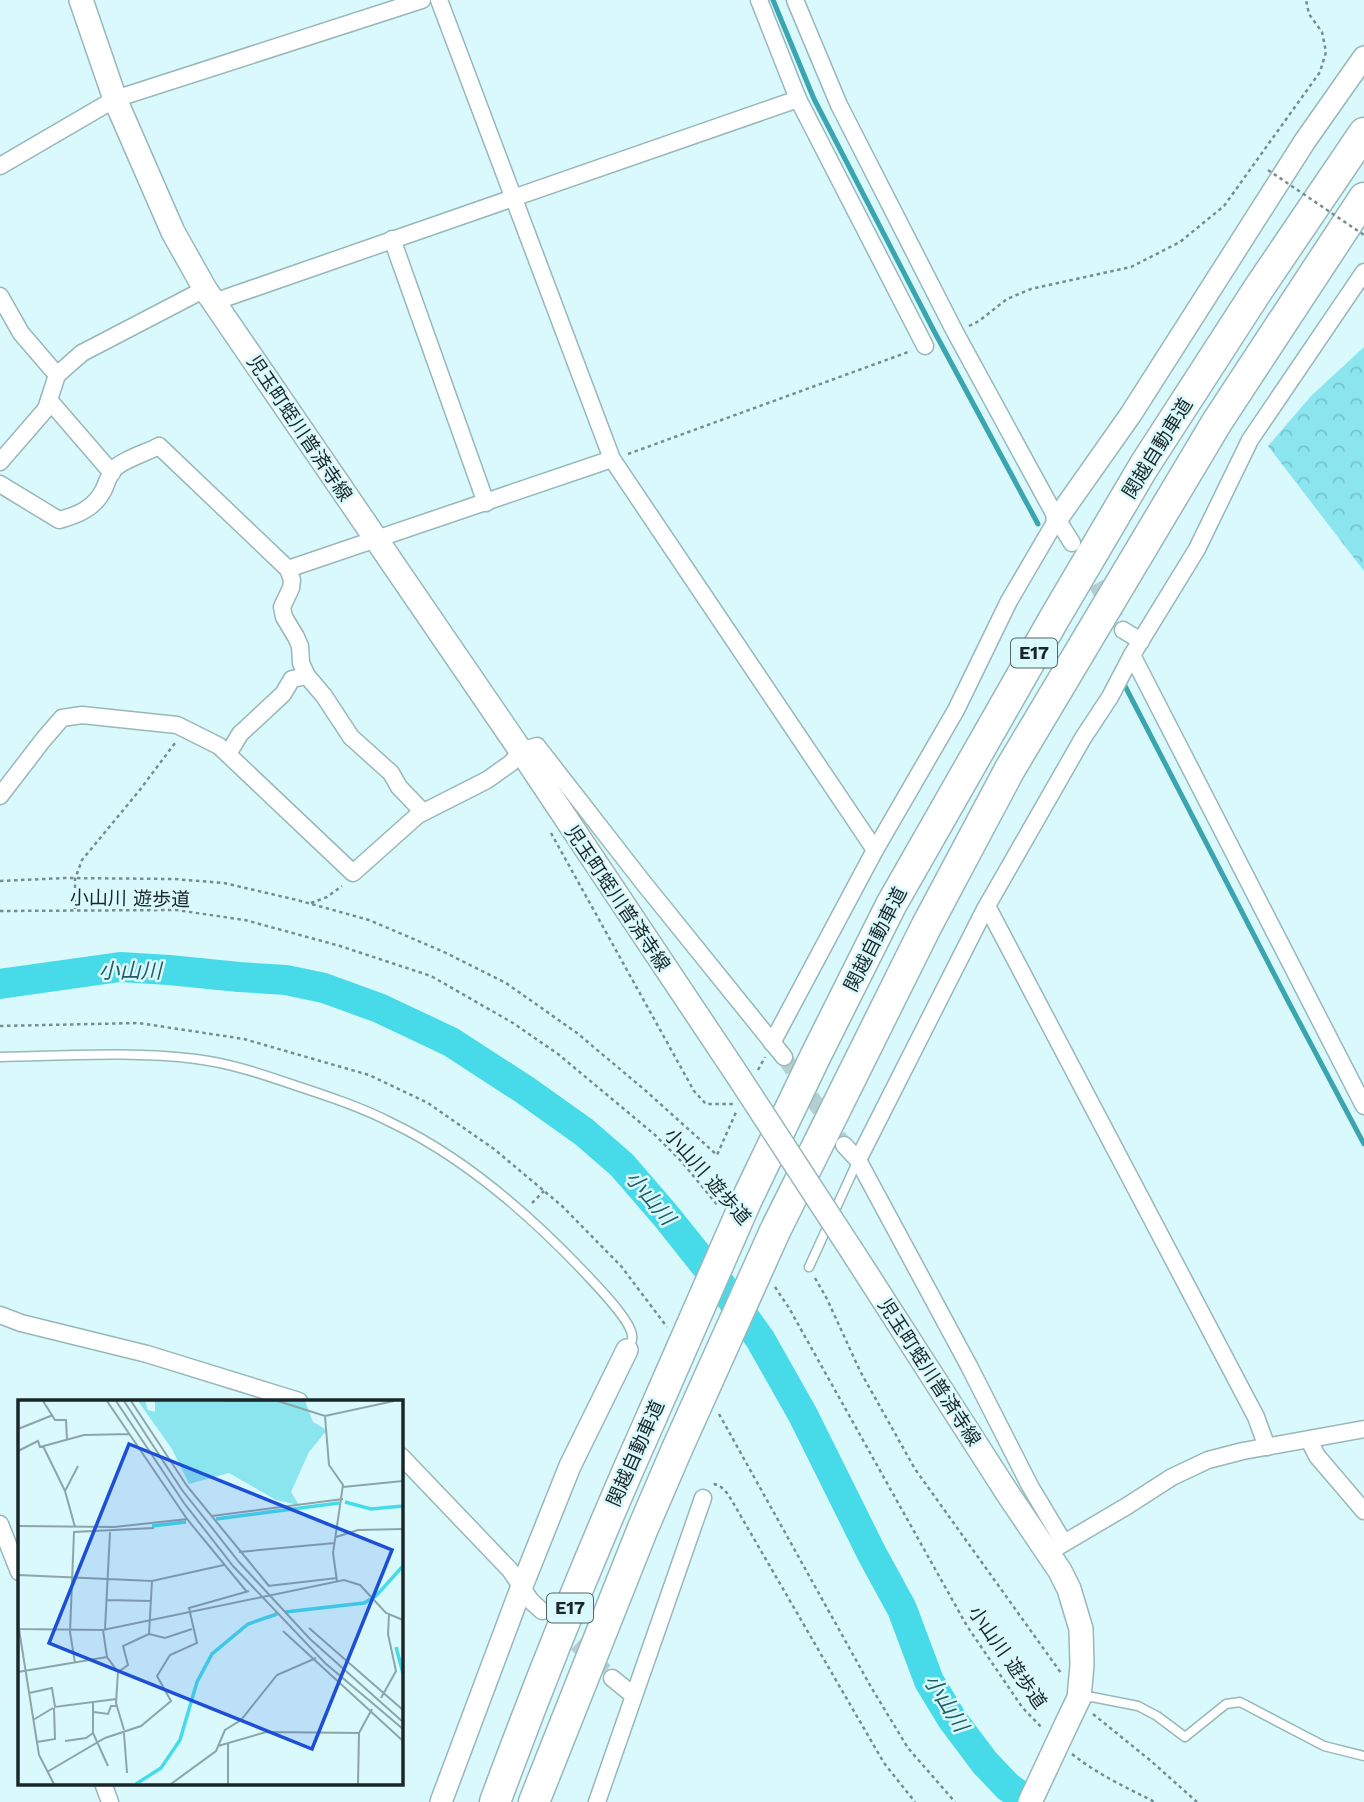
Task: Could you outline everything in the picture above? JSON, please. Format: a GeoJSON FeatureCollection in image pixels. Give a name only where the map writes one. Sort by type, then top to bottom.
{"type":"FeatureCollection","features":[{"type":"Feature","properties":{"kind":"highway","name":"関越自動車道"},"geometry":{"type":"LineString","coordinates":[[495,1802],[541,1677],[610,1509],[652,1416],[735,1205],[816,1055],[891,905],[1144,466],[1259,288],[1364,133]]}},
{"type":"Feature","properties":{"kind":"highway","name":"関越自動車道"},"geometry":{"type":"LineString","coordinates":[[534,1802],[677,1449],[775,1231],[926,927],[1010,769],[1217,422],[1364,198]]}},
{"type":"Feature","properties":{"kind":"main road","name":"児玉町蛭川普済寺線"},"geometry":{"type":"LineString","coordinates":[[81,0],[115,99],[173,232],[209,295],[745,1078],[1000,1482],[1056,1548],[1081,1629],[1079,1698],[1058,1729],[1030,1802]]}},
{"type":"Feature","properties":{"kind":"street"},"geometry":{"type":"LineString","coordinates":[[0,166],[115,99],[422,0]]}},
{"type":"Feature","properties":{"kind":"street"},"geometry":{"type":"LineString","coordinates":[[439,0],[612,460],[875,850]]}},
{"type":"Feature","properties":{"kind":"street"},"geometry":{"type":"LineString","coordinates":[[759,0],[798,99],[925,346]]}},
{"type":"Feature","properties":{"kind":"street"},"geometry":{"type":"LineString","coordinates":[[795,0],[839,105],[955,332],[1072,543]]}},
{"type":"Feature","properties":{"kind":"street"},"geometry":{"type":"LineString","coordinates":[[772,1043],[875,850],[956,710],[1009,601],[1057,519],[1131,414],[1305,141],[1364,57]]}},
{"type":"Feature","properties":{"kind":"street"},"geometry":{"type":"LineString","coordinates":[[0,462],[46,409],[57,375],[82,353],[209,295],[392,239],[798,99]]}},
{"type":"Feature","properties":{"kind":"street"},"geometry":{"type":"LineString","coordinates":[[392,239],[486,503]]}},
{"type":"Feature","properties":{"kind":"street"},"geometry":{"type":"LineString","coordinates":[[859,1160],[987,906],[1132,655],[1197,550],[1250,440],[1364,272]]}},
{"type":"Feature","properties":{"kind":"street"},"geometry":{"type":"LineString","coordinates":[[0,296],[21,333],[57,375]]}},
{"type":"Feature","properties":{"kind":"street"},"geometry":{"type":"LineString","coordinates":[[49,400],[112,472]]}},
{"type":"Feature","properties":{"kind":"street"},"geometry":{"type":"LineString","coordinates":[[0,484],[59,520],[78,515],[90,507],[103,491],[116,467],[159,446],[288,569],[292,580],[291,588],[282,607],[284,617],[300,646],[301,663],[307,676],[351,737],[391,773],[399,787],[423,812]]}},
{"type":"Feature","properties":{"kind":"street"},"geometry":{"type":"LineString","coordinates":[[288,569],[612,460]]}},
{"type":"Feature","properties":{"kind":"street"},"geometry":{"type":"LineString","coordinates":[[1123,630],[1141,641]]}},
{"type":"Feature","properties":{"kind":"street"},"geometry":{"type":"LineString","coordinates":[[1132,655],[1364,1106]]}},
{"type":"Feature","properties":{"kind":"street"},"geometry":{"type":"LineString","coordinates":[[228,754],[240,734],[283,694],[292,679],[307,676]]}},
{"type":"Feature","properties":{"kind":"street"},"geometry":{"type":"LineString","coordinates":[[0,796],[62,718],[82,715],[177,725],[219,746],[353,873],[423,812],[487,780],[511,764],[521,751],[537,746],[785,1057]]}},
{"type":"Feature","properties":{"kind":"street"},"geometry":{"type":"LineString","coordinates":[[987,906],[1256,1417],[1267,1447]]}},
{"type":"Feature","properties":{"kind":"street"},"geometry":{"type":"LineString","coordinates":[[844,1145],[859,1160],[969,1366],[1030,1486],[1056,1548],[1172,1477],[1208,1460],[1364,1429]]}},
{"type":"Feature","properties":{"kind":"street"},"geometry":{"type":"LineString","coordinates":[[0,1315],[21,1323],[147,1354],[296,1400]]}},
{"type":"Feature","properties":{"kind":"street"},"geometry":{"type":"LineString","coordinates":[[441,1802],[570,1466],[627,1350]]}},
{"type":"Feature","properties":{"kind":"street"},"geometry":{"type":"LineString","coordinates":[[1309,1440],[1317,1456],[1364,1511]]}},
{"type":"Feature","properties":{"kind":"street"},"geometry":{"type":"LineString","coordinates":[[402,1457],[510,1570],[531,1601],[542,1611]]}},
{"type":"Feature","properties":{"kind":"street"},"geometry":{"type":"LineString","coordinates":[[597,1802],[704,1498]]}},
{"type":"Feature","properties":{"kind":"street"},"geometry":{"type":"LineString","coordinates":[[0,1524],[18,1569]]}},
{"type":"Feature","properties":{"kind":"street"},"geometry":{"type":"LineString","coordinates":[[612,1678],[633,1695]]}},
{"type":"Feature","properties":{"kind":"street"},"geometry":{"type":"LineString","coordinates":[[103,1784],[110,1802]]}},
{"type":"Feature","properties":{"kind":"lane"},"geometry":{"type":"LineString","coordinates":[[0,1058],[156,1055],[200,1059],[303,1088],[395,1124],[471,1171],[554,1240],[594,1283],[628,1326],[632,1335],[627,1350]]}},
{"type":"Feature","properties":{"kind":"lane"},"geometry":{"type":"LineString","coordinates":[[809,1267],[859,1160]]}},
{"type":"Feature","properties":{"kind":"lane"},"geometry":{"type":"LineString","coordinates":[[1079,1698],[1092,1697],[1138,1706],[1157,1716],[1185,1737],[1226,1704],[1240,1702],[1324,1746],[1364,1756]]}},
{"type":"Feature","properties":{"kind":"path"},"geometry":{"type":"LineString","coordinates":[[955,332],[979,321],[1007,299],[1031,289],[1131,267],[1180,242],[1224,206],[1320,72],[1326,52],[1322,32],[1309,14],[1306,0]]}},
{"type":"Feature","properties":{"kind":"path"},"geometry":{"type":"LineString","coordinates":[[1268,170],[1364,234]]}},
{"type":"Feature","properties":{"kind":"path"},"geometry":{"type":"LineString","coordinates":[[612,460],[925,346]]}},
{"type":"Feature","properties":{"kind":"path"},"geometry":{"type":"LineString","coordinates":[[75,910],[75,879],[82,860],[186,729]]}},
{"type":"Feature","properties":{"kind":"path"},"geometry":{"type":"LineString","coordinates":[[0,881],[65,878],[174,879],[225,883],[369,920],[444,952],[506,983],[577,1033],[646,1090],[717,1155],[739,1105],[706,1104],[694,1091],[547,827]]}},
{"type":"Feature","properties":{"kind":"path"},"geometry":{"type":"LineString","coordinates":[[309,904],[327,897],[343,886],[353,873]]}},
{"type":"Feature","properties":{"kind":"path","name":"小山川 遊歩道"},"geometry":{"type":"LineString","coordinates":[[0,911],[176,910],[245,920],[431,976],[513,1023],[558,1054],[735,1205]]}},
{"type":"Feature","properties":{"kind":"path"},"geometry":{"type":"LineString","coordinates":[[0,1026],[139,1023],[244,1039],[369,1075],[428,1103],[494,1149],[562,1206],[621,1266],[672,1334]]}},
{"type":"Feature","properties":{"kind":"path"},"geometry":{"type":"LineString","coordinates":[[745,1078],[772,1043]]}},
{"type":"Feature","properties":{"kind":"path"},"geometry":{"type":"LineString","coordinates":[[536,1198],[544,1191]]}},
{"type":"Feature","properties":{"kind":"path"},"geometry":{"type":"LineString","coordinates":[[809,1267],[860,1371],[915,1469],[1079,1698],[1096,1717],[1197,1802]]}},
{"type":"Feature","properties":{"kind":"path","name":"小山川 遊歩道"},"geometry":{"type":"LineString","coordinates":[[776,1287],[967,1626],[1022,1707],[1039,1726],[1058,1729]]}},
{"type":"Feature","properties":{"kind":"path"},"geometry":{"type":"LineString","coordinates":[[719,1414],[871,1687],[908,1748],[955,1802]]}},
{"type":"Feature","properties":{"kind":"path"},"geometry":{"type":"LineString","coordinates":[[704,1498],[708,1489],[715,1484],[728,1494],[884,1763],[915,1802]]}},
{"type":"Feature","properties":{"kind":"path"},"geometry":{"type":"LineString","coordinates":[[1071,1752],[1081,1761],[1155,1802]]}},
{"type":"Feature","properties":{"kind":"green space"},"geometry":{"type":"Polygon","coordinates":[[[1364,347],[1364,571],[1268,446],[1311,396],[1364,347]]]}},
{"type":"Feature","properties":{"kind":"waterway"},"geometry":{"type":"LineString","coordinates":[[773,0],[814,99],[1038,524]]}},
{"type":"Feature","properties":{"kind":"waterway"},"geometry":{"type":"LineString","coordinates":[[1125,686],[1364,1144]]}},
{"type":"Feature","properties":{"kind":"waterway","name":"小山川"},"geometry":{"type":"LineString","coordinates":[[0,984],[120,967],[286,980],[324,988],[379,1008],[451,1042],[584,1132],[622,1165],[666,1216],[760,1339],[803,1415],[902,1609],[929,1681],[952,1719],[985,1763],[1008,1787],[1029,1802]]}},
{"type":"Feature","properties":{"kind":"tunnel"},"geometry":{"type":"LineString","coordinates":[[1084,563],[1123,630]]}},
{"type":"Feature","properties":{"kind":"tunnel"},"geometry":{"type":"LineString","coordinates":[[784,1057],[844,1145]]}},
{"type":"Feature","properties":{"kind":"tunnel"},"geometry":{"type":"LineString","coordinates":[[559,1627],[612,1678]]}}]}
